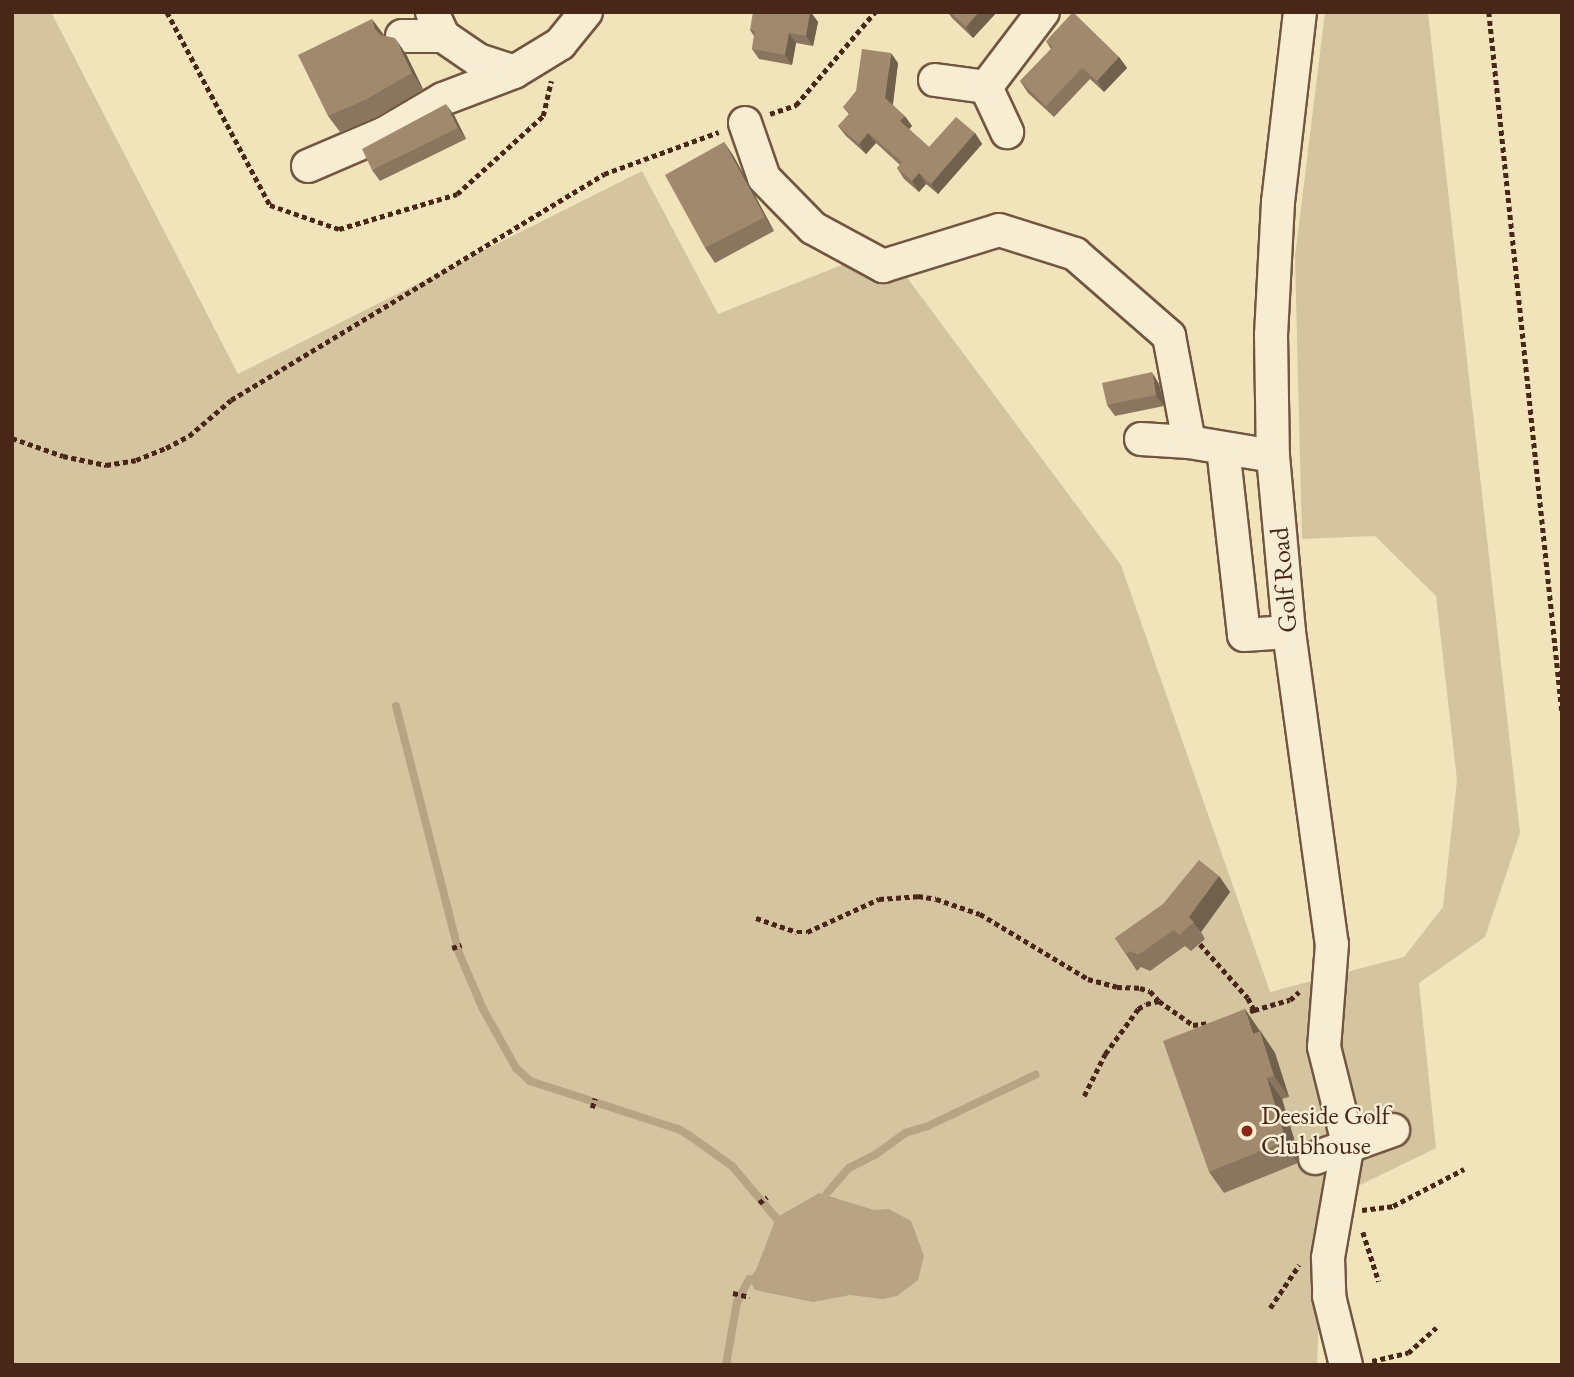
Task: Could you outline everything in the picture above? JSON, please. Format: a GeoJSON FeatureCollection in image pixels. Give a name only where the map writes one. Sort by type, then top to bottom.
{"type":"FeatureCollection","features":[{"type":"Feature","properties":{"kind":"street"},"geometry":{"type":"LineString","coordinates":[[308,166],[385,133],[443,99],[514,72],[560,44],[586,12]]}},
{"type":"Feature","properties":{"kind":"street"},"geometry":{"type":"LineString","coordinates":[[986,87],[1043,12]]}},
{"type":"Feature","properties":{"kind":"street","name":"Golf Road"},"geometry":{"type":"LineString","coordinates":[[1300,12],[1278,202],[1271,335],[1273,456],[1289,632],[1332,944],[1324,1047],[1348,1143]]}},
{"type":"Feature","properties":{"kind":"street"},"geometry":{"type":"LineString","coordinates":[[402,36],[438,24],[478,60],[514,72]]}},
{"type":"Feature","properties":{"kind":"street"},"geometry":{"type":"LineString","coordinates":[[935,79],[986,87]]}},
{"type":"Feature","properties":{"kind":"street"},"geometry":{"type":"LineString","coordinates":[[986,87],[1007,132]]}},
{"type":"Feature","properties":{"kind":"street"},"geometry":{"type":"LineString","coordinates":[[745,123],[764,178],[813,228],[883,266],[999,230],[1075,254],[1169,336],[1189,442]]}},
{"type":"Feature","properties":{"kind":"street"},"geometry":{"type":"LineString","coordinates":[[1141,439],[1189,442],[1273,456]]}},
{"type":"Feature","properties":{"kind":"street"},"geometry":{"type":"LineString","coordinates":[[1223,447],[1244,635],[1289,632]]}},
{"type":"Feature","properties":{"kind":"street"},"geometry":{"type":"LineString","coordinates":[[1315,1157],[1348,1143],[1393,1130]]}},
{"type":"Feature","properties":{"kind":"street"},"geometry":{"type":"LineString","coordinates":[[1344,1358],[1329,1296],[1328,1258],[1348,1143]]}},
{"type":"Feature","properties":{"kind":"path"},"geometry":{"type":"LineString","coordinates":[[12,438],[63,456],[106,465],[135,460],[166,448],[189,436],[230,400],[604,174],[796,105],[876,12]]}},
{"type":"Feature","properties":{"kind":"path"},"geometry":{"type":"LineString","coordinates":[[1489,12],[1562,711]]}},
{"type":"Feature","properties":{"kind":"path"},"geometry":{"type":"LineString","coordinates":[[756,918],[797,932],[807,932],[879,899],[918,896],[936,899],[980,914],[1088,979],[1116,987],[1150,991],[1159,1001],[1193,1025],[1222,1020]]}},
{"type":"Feature","properties":{"kind":"path"},"geometry":{"type":"LineString","coordinates":[[1200,944],[1248,998],[1254,1010]]}},
{"type":"Feature","properties":{"kind":"path"},"geometry":{"type":"LineString","coordinates":[[452,948],[462,945]]}},
{"type":"Feature","properties":{"kind":"path"},"geometry":{"type":"LineString","coordinates":[[1232,1016],[1290,1000],[1300,992],[1315,968],[1330,965]]}},
{"type":"Feature","properties":{"kind":"path"},"geometry":{"type":"LineString","coordinates":[[1084,1096],[1105,1054],[1138,1009],[1159,1001]]}},
{"type":"Feature","properties":{"kind":"path"},"geometry":{"type":"LineString","coordinates":[[592,1108],[595,1098]]}},
{"type":"Feature","properties":{"kind":"path"},"geometry":{"type":"LineString","coordinates":[[1336,1213],[1393,1206],[1464,1169]]}},
{"type":"Feature","properties":{"kind":"path"},"geometry":{"type":"LineString","coordinates":[[759,1203],[767,1197]]}},
{"type":"Feature","properties":{"kind":"path"},"geometry":{"type":"LineString","coordinates":[[1336,1213],[1362,1231],[1379,1282]]}},
{"type":"Feature","properties":{"kind":"path"},"geometry":{"type":"LineString","coordinates":[[733,1293],[750,1297]]}},
{"type":"Feature","properties":{"kind":"path"},"geometry":{"type":"LineString","coordinates":[[1344,1358],[1359,1361],[1394,1359],[1408,1353],[1436,1328]]}},
{"type":"Feature","properties":{"kind":"shaded area"},"geometry":{"type":"Polygon","coordinates":[[[12,12],[51,12],[238,374],[642,171],[718,314],[885,248],[1121,565],[1270,992],[1404,957],[1443,907],[1457,780],[1436,596],[1375,536],[1302,539],[1295,257],[1325,12],[1428,12],[1520,833],[1485,937],[1419,983],[1436,1148],[1323,1203],[1317,1365],[12,1365],[12,12]]]}},
{"type":"Feature","properties":{"kind":"shaded area"},"geometry":{"type":"Polygon","coordinates":[[[819,1193],[874,1210],[889,1209],[911,1221],[924,1256],[918,1280],[897,1296],[883,1299],[850,1295],[813,1302],[755,1290],[749,1279],[756,1270],[776,1218],[819,1193]]]}},
{"type":"Feature","properties":{"kind":"building"},"geometry":{"type":"Polygon","coordinates":[[[753,12],[810,12],[806,36],[789,33],[785,55],[752,49],[755,31],[750,30],[753,12]]]}},
{"type":"Feature","properties":{"kind":"building"},"geometry":{"type":"Polygon","coordinates":[[[950,12],[979,12],[966,27],[950,12]]]}},
{"type":"Feature","properties":{"kind":"building"},"geometry":{"type":"Polygon","coordinates":[[[1073,12],[1119,57],[1097,81],[1082,68],[1046,106],[1020,81],[1053,47],[1046,41],[1073,12]]]}},
{"type":"Feature","properties":{"kind":"building"},"geometry":{"type":"Polygon","coordinates":[[[372,19],[374,28],[381,35],[395,38],[412,73],[365,100],[328,116],[298,55],[372,19]]]}},
{"type":"Feature","properties":{"kind":"building"},"geometry":{"type":"Polygon","coordinates":[[[862,49],[891,53],[885,98],[905,116],[900,121],[929,147],[956,117],[975,133],[931,184],[919,173],[912,181],[897,168],[902,162],[868,133],[859,144],[838,126],[850,113],[843,107],[856,91],[862,49]]]}},
{"type":"Feature","properties":{"kind":"building"},"geometry":{"type":"Polygon","coordinates":[[[446,104],[458,128],[372,170],[362,149],[446,104]]]}},
{"type":"Feature","properties":{"kind":"building"},"geometry":{"type":"Polygon","coordinates":[[[724,142],[765,217],[705,248],[665,175],[724,142]]]}},
{"type":"Feature","properties":{"kind":"building"},"geometry":{"type":"Polygon","coordinates":[[[1152,372],[1156,395],[1107,405],[1102,383],[1152,372]]]}},
{"type":"Feature","properties":{"kind":"building"},"geometry":{"type":"Polygon","coordinates":[[[1199,860],[1219,876],[1189,917],[1194,922],[1179,935],[1174,930],[1138,955],[1130,951],[1126,954],[1115,938],[1163,904],[1199,860]]]}},
{"type":"Feature","properties":{"kind":"building","name":"Deeside Golf Clubhouse"},"geometry":{"type":"Polygon","coordinates":[[[1245,1009],[1253,1034],[1260,1031],[1274,1076],[1267,1078],[1283,1131],[1283,1142],[1209,1172],[1163,1041],[1245,1009]]]}},
{"type":"Feature","properties":{"kind":"waterway"},"geometry":{"type":"LineString","coordinates":[[396,706],[459,953],[483,1009],[516,1068],[530,1081],[678,1129],[732,1166],[776,1218]]}},
{"type":"Feature","properties":{"kind":"waterway"},"geometry":{"type":"LineString","coordinates":[[827,1193],[849,1168],[875,1155],[905,1133],[928,1126],[1035,1075]]}},
{"type":"Feature","properties":{"kind":"waterway"},"geometry":{"type":"LineString","coordinates":[[726,1365],[737,1302],[749,1279]]}},
{"type":"Feature","properties":{"kind":"place","name":"Deeside Golf Clubhouse"},"geometry":{"type":"Point","coordinates":[1247,1131]}}]}
